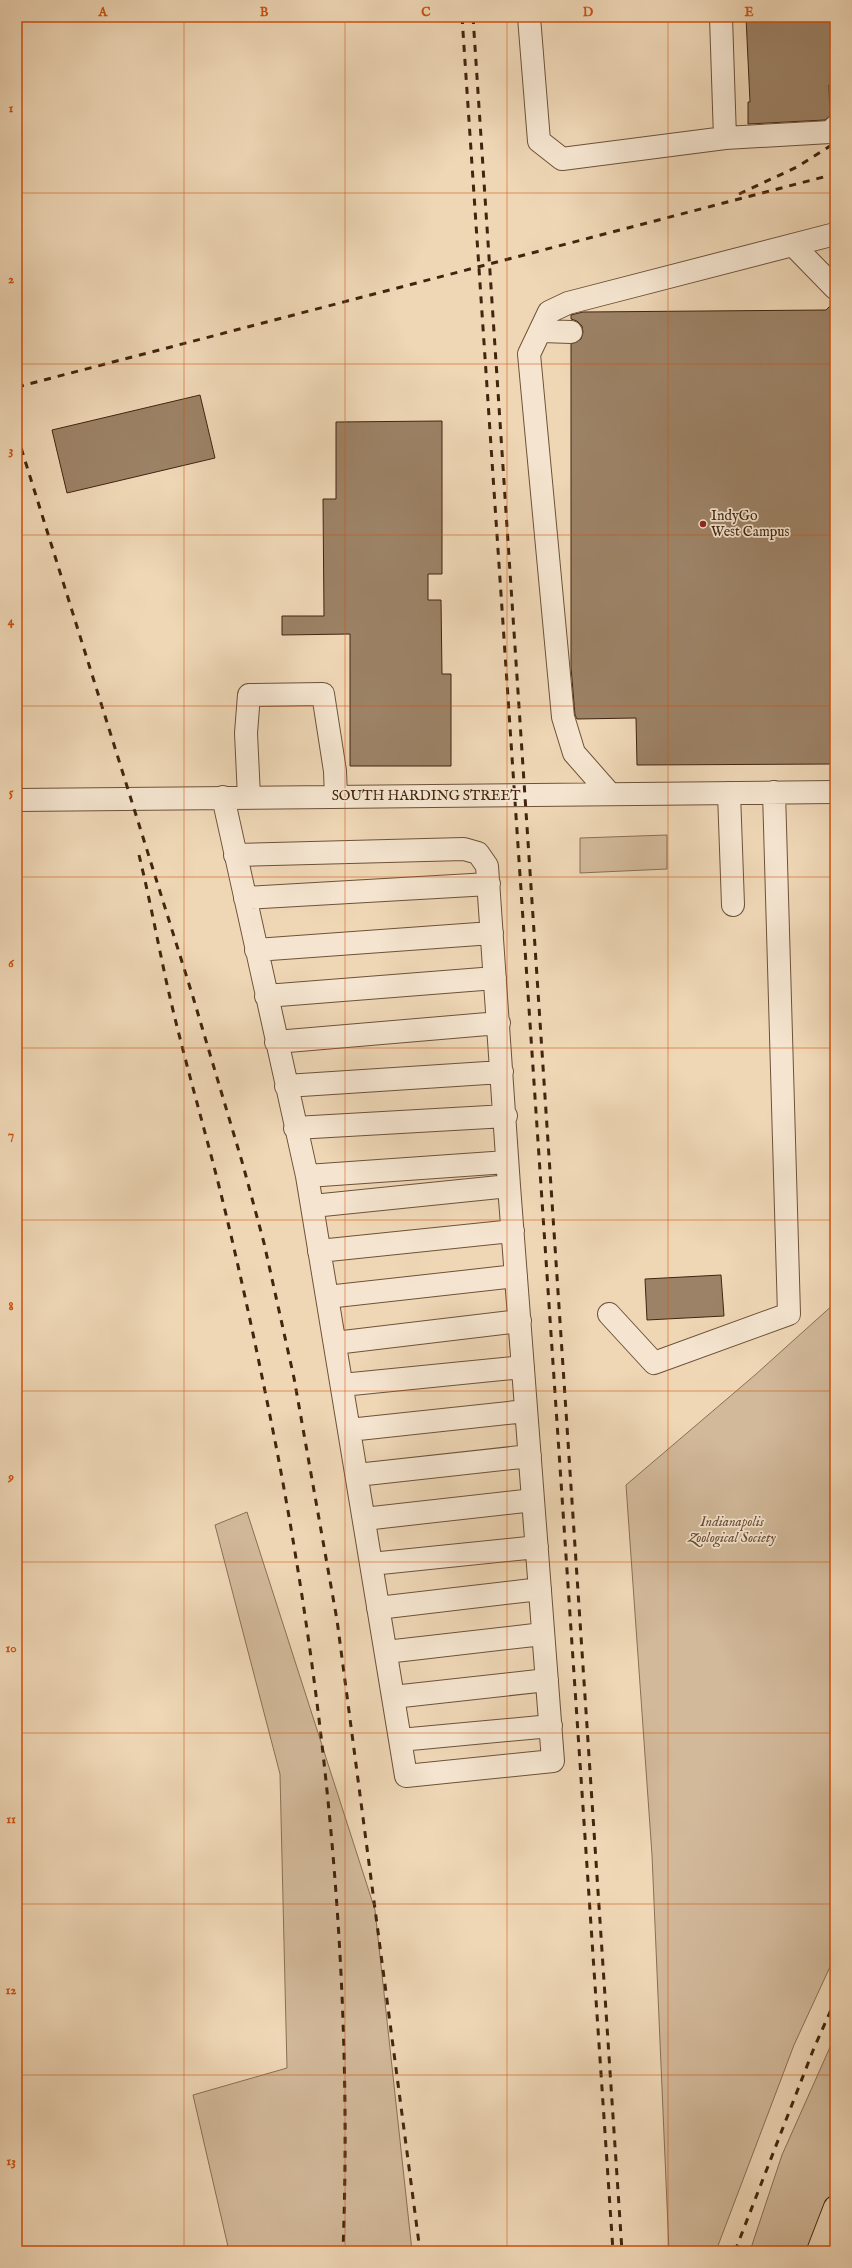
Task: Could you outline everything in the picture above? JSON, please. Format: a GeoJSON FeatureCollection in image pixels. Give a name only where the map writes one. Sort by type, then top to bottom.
{"type":"FeatureCollection","features":[{"type":"Feature","properties":{"kind":"main road"},"geometry":{"type":"LineString","coordinates":[[818,2251],[835,2207]]}},
{"type":"Feature","properties":{"kind":"street"},"geometry":{"type":"LineString","coordinates":[[529,17],[539,141],[562,159],[725,138],[830,132],[835,127]]}},
{"type":"Feature","properties":{"kind":"street"},"geometry":{"type":"LineString","coordinates":[[721,17],[725,138]]}},
{"type":"Feature","properties":{"kind":"street"},"geometry":{"type":"LineString","coordinates":[[610,794],[574,753],[563,717],[529,354],[542,331],[550,312],[568,303],[835,234]]}},
{"type":"Feature","properties":{"kind":"street"},"geometry":{"type":"LineString","coordinates":[[793,245],[835,288]]}},
{"type":"Feature","properties":{"kind":"street"},"geometry":{"type":"LineString","coordinates":[[542,331],[571,332]]}},
{"type":"Feature","properties":{"kind":"street"},"geometry":{"type":"LineString","coordinates":[[249,797],[246,733],[249,695],[323,694],[335,771],[336,797]]}},
{"type":"Feature","properties":{"kind":"street"},"geometry":{"type":"LineString","coordinates":[[609,1314],[654,1363],[789,1314],[774,792]]}},
{"type":"Feature","properties":{"kind":"street","name":"SOUTH HARDING STREET"},"geometry":{"type":"LineString","coordinates":[[17,800],[835,792]]}},
{"type":"Feature","properties":{"kind":"street"},"geometry":{"type":"LineString","coordinates":[[729,793],[733,905]]}},
{"type":"Feature","properties":{"kind":"street"},"geometry":{"type":"LineString","coordinates":[[223,797],[313,1206],[406,1776],[553,1761],[507,1162],[506,1116],[487,866],[478,853],[464,849],[236,855]]}},
{"type":"Feature","properties":{"kind":"street"},"geometry":{"type":"LineString","coordinates":[[245,898],[488,884]]}},
{"type":"Feature","properties":{"kind":"street"},"geometry":{"type":"LineString","coordinates":[[256,950],[492,933]]}},
{"type":"Feature","properties":{"kind":"street"},"geometry":{"type":"LineString","coordinates":[[266,996],[495,978]]}},
{"type":"Feature","properties":{"kind":"street"},"geometry":{"type":"LineString","coordinates":[[276,1042],[499,1023]]}},
{"type":"Feature","properties":{"kind":"street"},"geometry":{"type":"LineString","coordinates":[[286,1086],[502,1072]]}},
{"type":"Feature","properties":{"kind":"street"},"geometry":{"type":"LineString","coordinates":[[295,1128],[506,1116]]}},
{"type":"Feature","properties":{"kind":"street"},"geometry":{"type":"LineString","coordinates":[[307,1176],[507,1162]]}},
{"type":"Feature","properties":{"kind":"street"},"geometry":{"type":"LineString","coordinates":[[313,1206],[509,1186]]}},
{"type":"Feature","properties":{"kind":"street"},"geometry":{"type":"LineString","coordinates":[[320,1251],[513,1231]]}},
{"type":"Feature","properties":{"kind":"street"},"geometry":{"type":"LineString","coordinates":[[327,1297],[516,1276]]}},
{"type":"Feature","properties":{"kind":"street"},"geometry":{"type":"LineString","coordinates":[[335,1343],[520,1321]]}},
{"type":"Feature","properties":{"kind":"street"},"geometry":{"type":"LineString","coordinates":[[342,1385],[523,1367]]}},
{"type":"Feature","properties":{"kind":"street"},"geometry":{"type":"LineString","coordinates":[[349,1430],[526,1411]]}},
{"type":"Feature","properties":{"kind":"street"},"geometry":{"type":"LineString","coordinates":[[356,1475],[530,1456]]}},
{"type":"Feature","properties":{"kind":"street"},"geometry":{"type":"LineString","coordinates":[[364,1519],[533,1500]]}},
{"type":"Feature","properties":{"kind":"street"},"geometry":{"type":"LineString","coordinates":[[371,1564],[537,1547]]}},
{"type":"Feature","properties":{"kind":"street"},"geometry":{"type":"LineString","coordinates":[[378,1608],[540,1589]]}},
{"type":"Feature","properties":{"kind":"street"},"geometry":{"type":"LineString","coordinates":[[386,1652],[543,1634]]}},
{"type":"Feature","properties":{"kind":"street"},"geometry":{"type":"LineString","coordinates":[[393,1697],[547,1680]]}},
{"type":"Feature","properties":{"kind":"street"},"geometry":{"type":"LineString","coordinates":[[400,1740],[551,1726]]}},
{"type":"Feature","properties":{"kind":"green space"},"geometry":{"type":"Polygon","coordinates":[[[667,835],[667,869],[580,873],[580,838],[667,835]]]}},
{"type":"Feature","properties":{"kind":"green space","name":"Indianapolis Zoological Society"},"geometry":{"type":"Polygon","coordinates":[[[835,1303],[835,1956],[794,2045],[716,2251],[669,2251],[652,1855],[626,1485],[755,1375],[835,1303]]]}},
{"type":"Feature","properties":{"kind":"green space"},"geometry":{"type":"Polygon","coordinates":[[[247,1512],[375,1910],[412,2251],[229,2251],[193,2095],[287,2068],[280,1774],[215,1525],[247,1512]]]}},
{"type":"Feature","properties":{"kind":"green space"},"geometry":{"type":"Polygon","coordinates":[[[835,2036],[835,2251],[750,2251],[782,2155],[835,2036]]]}},
{"type":"Feature","properties":{"kind":"building"},"geometry":{"type":"Polygon","coordinates":[[[746,17],[834,17],[835,85],[829,85],[830,116],[825,120],[748,124],[748,102],[750,102],[746,17]]]}},
{"type":"Feature","properties":{"kind":"building","name":"IndyGo West Campus"},"geometry":{"type":"Polygon","coordinates":[[[835,301],[834,764],[637,765],[636,718],[577,719],[575,715],[571,667],[571,344],[581,339],[583,332],[582,326],[577,321],[571,319],[571,315],[583,312],[826,310],[835,301]]]}},
{"type":"Feature","properties":{"kind":"building"},"geometry":{"type":"Polygon","coordinates":[[[200,395],[215,458],[67,493],[52,430],[200,395]]]}},
{"type":"Feature","properties":{"kind":"building"},"geometry":{"type":"Polygon","coordinates":[[[442,421],[442,574],[428,574],[428,600],[441,600],[442,674],[451,674],[451,766],[350,766],[350,634],[282,635],[282,616],[324,616],[323,499],[336,499],[336,422],[442,421]]]}},
{"type":"Feature","properties":{"kind":"building"},"geometry":{"type":"Polygon","coordinates":[[[721,1275],[724,1316],[647,1320],[645,1279],[721,1275]]]}},
{"type":"Feature","properties":{"kind":"railway"},"geometry":{"type":"LineString","coordinates":[[462,17],[613,2251]]}},
{"type":"Feature","properties":{"kind":"railway"},"geometry":{"type":"LineString","coordinates":[[473,17],[622,2251]]}},
{"type":"Feature","properties":{"kind":"railway"},"geometry":{"type":"LineString","coordinates":[[739,194],[797,167],[835,143]]}},
{"type":"Feature","properties":{"kind":"railway"},"geometry":{"type":"LineString","coordinates":[[17,387],[835,174]]}},
{"type":"Feature","properties":{"kind":"railway"},"geometry":{"type":"LineString","coordinates":[[17,435],[193,997],[243,1165],[264,1243],[294,1378],[337,1620],[420,2251]]}},
{"type":"Feature","properties":{"kind":"railway"},"geometry":{"type":"LineString","coordinates":[[139,855],[172,1007],[221,1194],[250,1322],[277,1451],[295,1550],[310,1649],[332,1849],[340,1950],[344,2050],[345,2151],[343,2251]]}},
{"type":"Feature","properties":{"kind":"railway"},"geometry":{"type":"LineString","coordinates":[[735,2251],[814,2048],[835,2001]]}},
{"type":"Feature","properties":{"kind":"place","name":"IndyGo West Campus"},"geometry":{"type":"Point","coordinates":[703,524]}}]}
